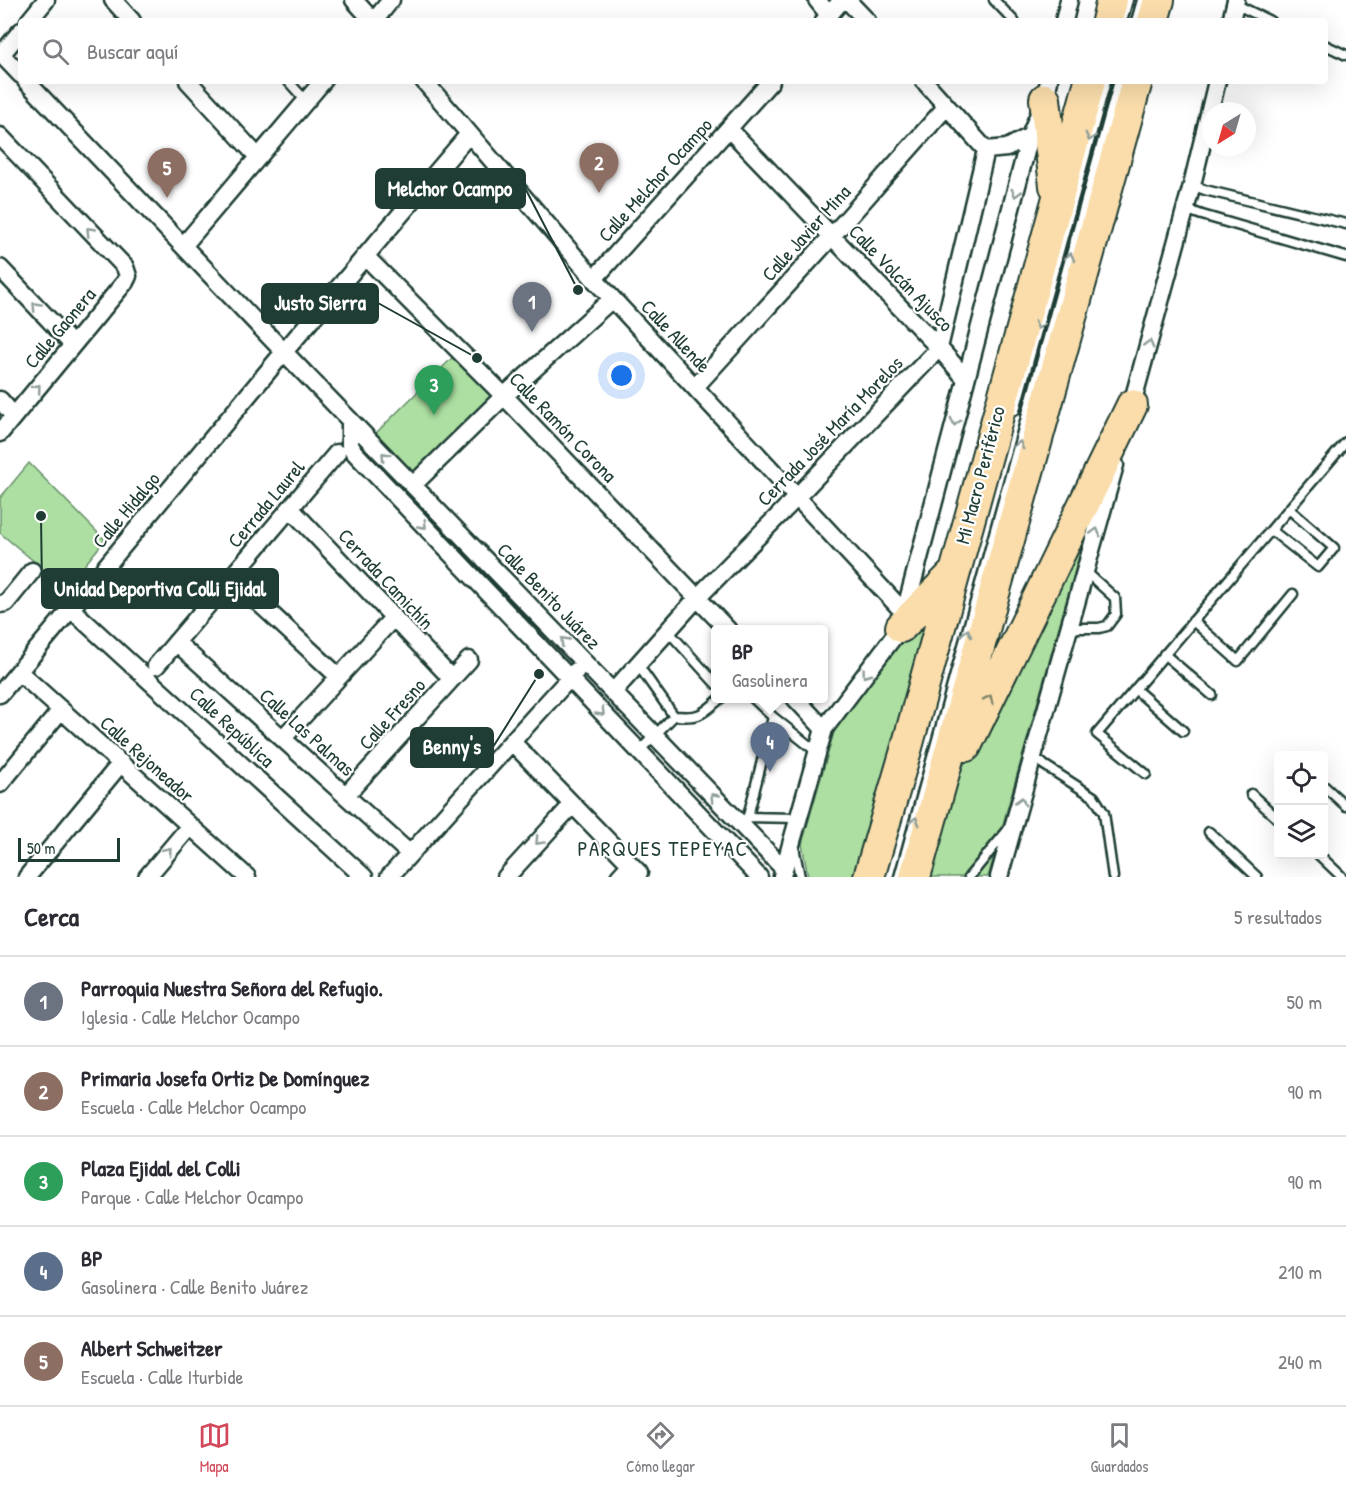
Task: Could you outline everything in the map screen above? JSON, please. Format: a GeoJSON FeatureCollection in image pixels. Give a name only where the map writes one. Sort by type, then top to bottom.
{"type":"FeatureCollection","features":[{"type":"Feature","properties":{"kind":"highway"},"geometry":{"type":"LineString","coordinates":[[1108,18],[1112,0]]}},
{"type":"Feature","properties":{"kind":"highway"},"geometry":{"type":"LineString","coordinates":[[1154,18],[1159,0]]}},
{"type":"Feature","properties":{"kind":"highway"},"geometry":{"type":"LineString","coordinates":[[869,877],[907,747],[1089,84]]}},
{"type":"Feature","properties":{"kind":"highway"},"geometry":{"type":"LineString","coordinates":[[915,877],[1136,84]]}},
{"type":"Feature","properties":{"kind":"highway"},"geometry":{"type":"LineString","coordinates":[[1047,90],[1056,202]]}},
{"type":"Feature","properties":{"kind":"highway"},"geometry":{"type":"LineString","coordinates":[[929,828],[971,735],[1132,405]]}},
{"type":"Feature","properties":{"kind":"highway"},"geometry":{"type":"LineString","coordinates":[[903,620],[954,573]]}},
{"type":"Feature","properties":{"kind":"street"},"geometry":{"type":"LineString","coordinates":[[31,18],[46,0]]}},
{"type":"Feature","properties":{"kind":"street"},"geometry":{"type":"LineString","coordinates":[[113,0],[129,18]]}},
{"type":"Feature","properties":{"kind":"street"},"geometry":{"type":"LineString","coordinates":[[354,0],[370,18]]}},
{"type":"Feature","properties":{"kind":"street"},"geometry":{"type":"LineString","coordinates":[[376,18],[391,0]]}},
{"type":"Feature","properties":{"kind":"street"},"geometry":{"type":"LineString","coordinates":[[817,0],[826,18],[842,0]]}},
{"type":"Feature","properties":{"kind":"street"},"geometry":{"type":"LineString","coordinates":[[847,0],[864,18]]}},
{"type":"Feature","properties":{"kind":"street"},"geometry":{"type":"LineString","coordinates":[[1065,18],[1069,0]]}},
{"type":"Feature","properties":{"kind":"street"},"geometry":{"type":"LineString","coordinates":[[18,34],[1,54],[18,72]]}},
{"type":"Feature","properties":{"kind":"street","name":"Calle Benito Juárez"},"geometry":{"type":"LineString","coordinates":[[29,84],[613,692],[746,822],[783,873]]}},
{"type":"Feature","properties":{"kind":"street"},"geometry":{"type":"LineString","coordinates":[[191,84],[258,157]]}},
{"type":"Feature","properties":{"kind":"street"},"geometry":{"type":"LineString","coordinates":[[183,246],[320,84]]}},
{"type":"Feature","properties":{"kind":"street","name":"Calle Allende"},"geometry":{"type":"LineString","coordinates":[[427,84],[612,299],[898,607],[903,620]]}},
{"type":"Feature","properties":{"kind":"street","name":"Calle Melchor Ocampo"},"geometry":{"type":"LineString","coordinates":[[594,279],[768,84]]}},
{"type":"Feature","properties":{"kind":"street"},"geometry":{"type":"LineString","coordinates":[[927,84],[986,150]]}},
{"type":"Feature","properties":{"kind":"street"},"geometry":{"type":"LineString","coordinates":[[999,877],[1132,405],[1192,185],[1216,84]]}},
{"type":"Feature","properties":{"kind":"street"},"geometry":{"type":"LineString","coordinates":[[783,873],[824,729],[903,620],[1030,136],[1047,90]]}},
{"type":"Feature","properties":{"kind":"street","name":"Calle Javier Mina"},"geometry":{"type":"LineString","coordinates":[[695,387],[947,106]]}},
{"type":"Feature","properties":{"kind":"street","name":"Calle Volcán Ajusco"},"geometry":{"type":"LineString","coordinates":[[729,129],[966,379]]}},
{"type":"Feature","properties":{"kind":"street","name":"Calle Hidalgo"},"geometry":{"type":"LineString","coordinates":[[0,694],[284,352],[470,134]]}},
{"type":"Feature","properties":{"kind":"street","name":"Calle Gaonera"},"geometry":{"type":"LineString","coordinates":[[0,136],[125,267],[128,276],[0,434]]}},
{"type":"Feature","properties":{"kind":"street"},"geometry":{"type":"LineString","coordinates":[[986,150],[1007,148],[1030,136]]}},
{"type":"Feature","properties":{"kind":"street"},"geometry":{"type":"LineString","coordinates":[[939,348],[986,150]]}},
{"type":"Feature","properties":{"kind":"street","name":"Calle Ramón Corona"},"geometry":{"type":"LineString","coordinates":[[365,256],[504,396],[723,625]]}},
{"type":"Feature","properties":{"kind":"street"},"geometry":{"type":"LineString","coordinates":[[0,268],[73,345]]}},
{"type":"Feature","properties":{"kind":"street"},"geometry":{"type":"LineString","coordinates":[[412,484],[504,396],[612,299]]}},
{"type":"Feature","properties":{"kind":"street","name":"Cerrada José María Morelos"},"geometry":{"type":"LineString","coordinates":[[613,692],[698,597],[939,348]]}},
{"type":"Feature","properties":{"kind":"street"},"geometry":{"type":"LineString","coordinates":[[0,400],[15,416]]}},
{"type":"Feature","properties":{"kind":"street"},"geometry":{"type":"LineString","coordinates":[[350,420],[350,445],[346,452],[569,678],[759,877]]}},
{"type":"Feature","properties":{"kind":"street","name":"Cerrada Laurel"},"geometry":{"type":"LineString","coordinates":[[156,666],[290,508],[346,452]]}},
{"type":"Feature","properties":{"kind":"street","name":"Cerrada Camichín"},"geometry":{"type":"LineString","coordinates":[[290,508],[452,679]]}},
{"type":"Feature","properties":{"kind":"street"},"geometry":{"type":"LineString","coordinates":[[0,604],[6,603],[32,571]]}},
{"type":"Feature","properties":{"kind":"street"},"geometry":{"type":"LineString","coordinates":[[231,578],[339,677]]}},
{"type":"Feature","properties":{"kind":"street","name":"Calle República"},"geometry":{"type":"LineString","coordinates":[[71,609],[364,877]]}},
{"type":"Feature","properties":{"kind":"street"},"geometry":{"type":"LineString","coordinates":[[283,738],[393,618]]}},
{"type":"Feature","properties":{"kind":"street","name":"Calle Las Palmas"},"geometry":{"type":"LineString","coordinates":[[176,642],[410,854]]}},
{"type":"Feature","properties":{"kind":"street","name":"Calle Fresno"},"geometry":{"type":"LineString","coordinates":[[346,795],[469,660]]}},
{"type":"Feature","properties":{"kind":"street"},"geometry":{"type":"LineString","coordinates":[[389,877],[584,662]]}},
{"type":"Feature","properties":{"kind":"street","name":"Calle Rejoneador"},"geometry":{"type":"LineString","coordinates":[[19,672],[247,877]]}},
{"type":"Feature","properties":{"kind":"street"},"geometry":{"type":"LineString","coordinates":[[799,703],[824,729]]}},
{"type":"Feature","properties":{"kind":"street"},"geometry":{"type":"LineString","coordinates":[[0,784],[61,710]]}},
{"type":"Feature","properties":{"kind":"street"},"geometry":{"type":"LineString","coordinates":[[512,742],[572,805],[630,872]]}},
{"type":"Feature","properties":{"kind":"street"},"geometry":{"type":"LineString","coordinates":[[27,877],[121,764]]}},
{"type":"Feature","properties":{"kind":"street"},"geometry":{"type":"LineString","coordinates":[[506,877],[572,805]]}},
{"type":"Feature","properties":{"kind":"street"},"geometry":{"type":"LineString","coordinates":[[147,877],[190,826]]}},
{"type":"Feature","properties":{"kind":"lane"},"geometry":{"type":"LineString","coordinates":[[994,0],[1011,18]]}},
{"type":"Feature","properties":{"kind":"lane"},"geometry":{"type":"LineString","coordinates":[[1123,18],[1128,0]]}},
{"type":"Feature","properties":{"kind":"lane"},"geometry":{"type":"LineString","coordinates":[[1137,18],[1142,0]]}},
{"type":"Feature","properties":{"kind":"lane"},"geometry":{"type":"LineString","coordinates":[[1234,8],[1262,18]]}},
{"type":"Feature","properties":{"kind":"lane"},"geometry":{"type":"LineString","coordinates":[[1328,46],[1346,55]]}},
{"type":"Feature","properties":{"kind":"lane"},"geometry":{"type":"LineString","coordinates":[[291,84],[306,101]]}},
{"type":"Feature","properties":{"kind":"lane","name":"Mi Macro Periférico"},"geometry":{"type":"LineString","coordinates":[[1014,416],[1105,84]]}},
{"type":"Feature","properties":{"kind":"lane","name":"Mi Macro Periférico"},"geometry":{"type":"LineString","coordinates":[[899,877],[1118,84]]}},
{"type":"Feature","properties":{"kind":"lane"},"geometry":{"type":"LineString","coordinates":[[1192,185],[1346,224]]}},
{"type":"Feature","properties":{"kind":"lane"},"geometry":{"type":"LineString","coordinates":[[1185,209],[1346,257]]}},
{"type":"Feature","properties":{"kind":"lane"},"geometry":{"type":"LineString","coordinates":[[1146,774],[1097,734],[1346,442]]}},
{"type":"Feature","properties":{"kind":"lane"},"geometry":{"type":"LineString","coordinates":[[1271,530],[1318,567],[1334,548],[1288,509]]}},
{"type":"Feature","properties":{"kind":"lane"},"geometry":{"type":"LineString","coordinates":[[1069,631],[1078,628],[1107,626],[1116,614],[1115,598],[1086,571]]}},
{"type":"Feature","properties":{"kind":"lane"},"geometry":{"type":"LineString","coordinates":[[1193,621],[1238,660],[1293,594]]}},
{"type":"Feature","properties":{"kind":"lane"},"geometry":{"type":"LineString","coordinates":[[668,631],[711,678]]}},
{"type":"Feature","properties":{"kind":"lane"},"geometry":{"type":"LineString","coordinates":[[1164,654],[1212,695]]}},
{"type":"Feature","properties":{"kind":"lane"},"geometry":{"type":"LineString","coordinates":[[638,665],[674,716]]}},
{"type":"Feature","properties":{"kind":"lane"},"geometry":{"type":"LineString","coordinates":[[1135,689],[1183,731]]}},
{"type":"Feature","properties":{"kind":"lane"},"geometry":{"type":"LineString","coordinates":[[639,751],[674,716],[701,715],[716,703]]}},
{"type":"Feature","properties":{"kind":"lane"},"geometry":{"type":"LineString","coordinates":[[757,703],[818,752]]}},
{"type":"Feature","properties":{"kind":"lane"},"geometry":{"type":"LineString","coordinates":[[773,717],[746,822],[799,818]]}},
{"type":"Feature","properties":{"kind":"lane"},"geometry":{"type":"LineString","coordinates":[[1032,759],[1041,762],[1094,797],[1104,813],[1113,877]]}},
{"type":"Feature","properties":{"kind":"lane"},"geometry":{"type":"LineString","coordinates":[[1328,790],[1346,806]]}},
{"type":"Feature","properties":{"kind":"lane"},"geometry":{"type":"LineString","coordinates":[[1251,794],[1274,815]]}},
{"type":"Feature","properties":{"kind":"lane"},"geometry":{"type":"LineString","coordinates":[[969,877],[1014,823]]}},
{"type":"Feature","properties":{"kind":"lane"},"geometry":{"type":"LineString","coordinates":[[1209,832],[1257,877]]}},
{"type":"Feature","properties":{"kind":"lane"},"geometry":{"type":"LineString","coordinates":[[793,840],[800,877]]}},
{"type":"Feature","properties":{"kind":"lane"},"geometry":{"type":"LineString","coordinates":[[1323,859],[1342,875]]}},
{"type":"Feature","properties":{"kind":"green space"},"geometry":{"type":"Polygon","coordinates":[[[454,356],[492,397],[413,472],[376,433],[454,356]]]}},
{"type":"Feature","properties":{"kind":"green space"},"geometry":{"type":"Polygon","coordinates":[[[29,463],[105,540],[66,588],[0,533],[0,498],[29,463]]]}},
{"type":"Feature","properties":{"kind":"green space"},"geometry":{"type":"Polygon","coordinates":[[[1100,482],[988,877],[924,877],[946,802],[1100,482]]]}},
{"type":"Feature","properties":{"kind":"green space"},"geometry":{"type":"Polygon","coordinates":[[[931,613],[856,877],[808,877],[802,844],[836,725],[894,648],[931,613]]]}},
{"type":"Feature","properties":{"kind":"place","name":"Primaria Josefa Ortiz De Domínguez"},"geometry":{"type":"Point","coordinates":[599,193]}},
{"type":"Feature","properties":{"kind":"place","name":"Albert Schweitzer"},"geometry":{"type":"Point","coordinates":[167,198]}},
{"type":"Feature","properties":{"kind":"place","name":"Melchor Ocampo"},"geometry":{"type":"Point","coordinates":[578,290]}},
{"type":"Feature","properties":{"kind":"place","name":"Parroquia Nuestra Señora del Refugio."},"geometry":{"type":"Point","coordinates":[532,332]}},
{"type":"Feature","properties":{"kind":"place","name":"Justo Sierra"},"geometry":{"type":"Point","coordinates":[477,358]}},
{"type":"Feature","properties":{"kind":"place","name":"Plaza Ejidal del Colli"},"geometry":{"type":"Point","coordinates":[434,415]}},
{"type":"Feature","properties":{"kind":"place","name":"Unidad Deportiva Colli Ejidal"},"geometry":{"type":"Point","coordinates":[41,516]}},
{"type":"Feature","properties":{"kind":"place","name":"Benny's"},"geometry":{"type":"Point","coordinates":[539,674]}},
{"type":"Feature","properties":{"kind":"place","name":"BP"},"geometry":{"type":"Point","coordinates":[770,772]}},
{"type":"Feature","properties":{"kind":"district","name":"PARQUES TEPEYAC"},"geometry":{"type":"Point","coordinates":[663,849]}}]}
